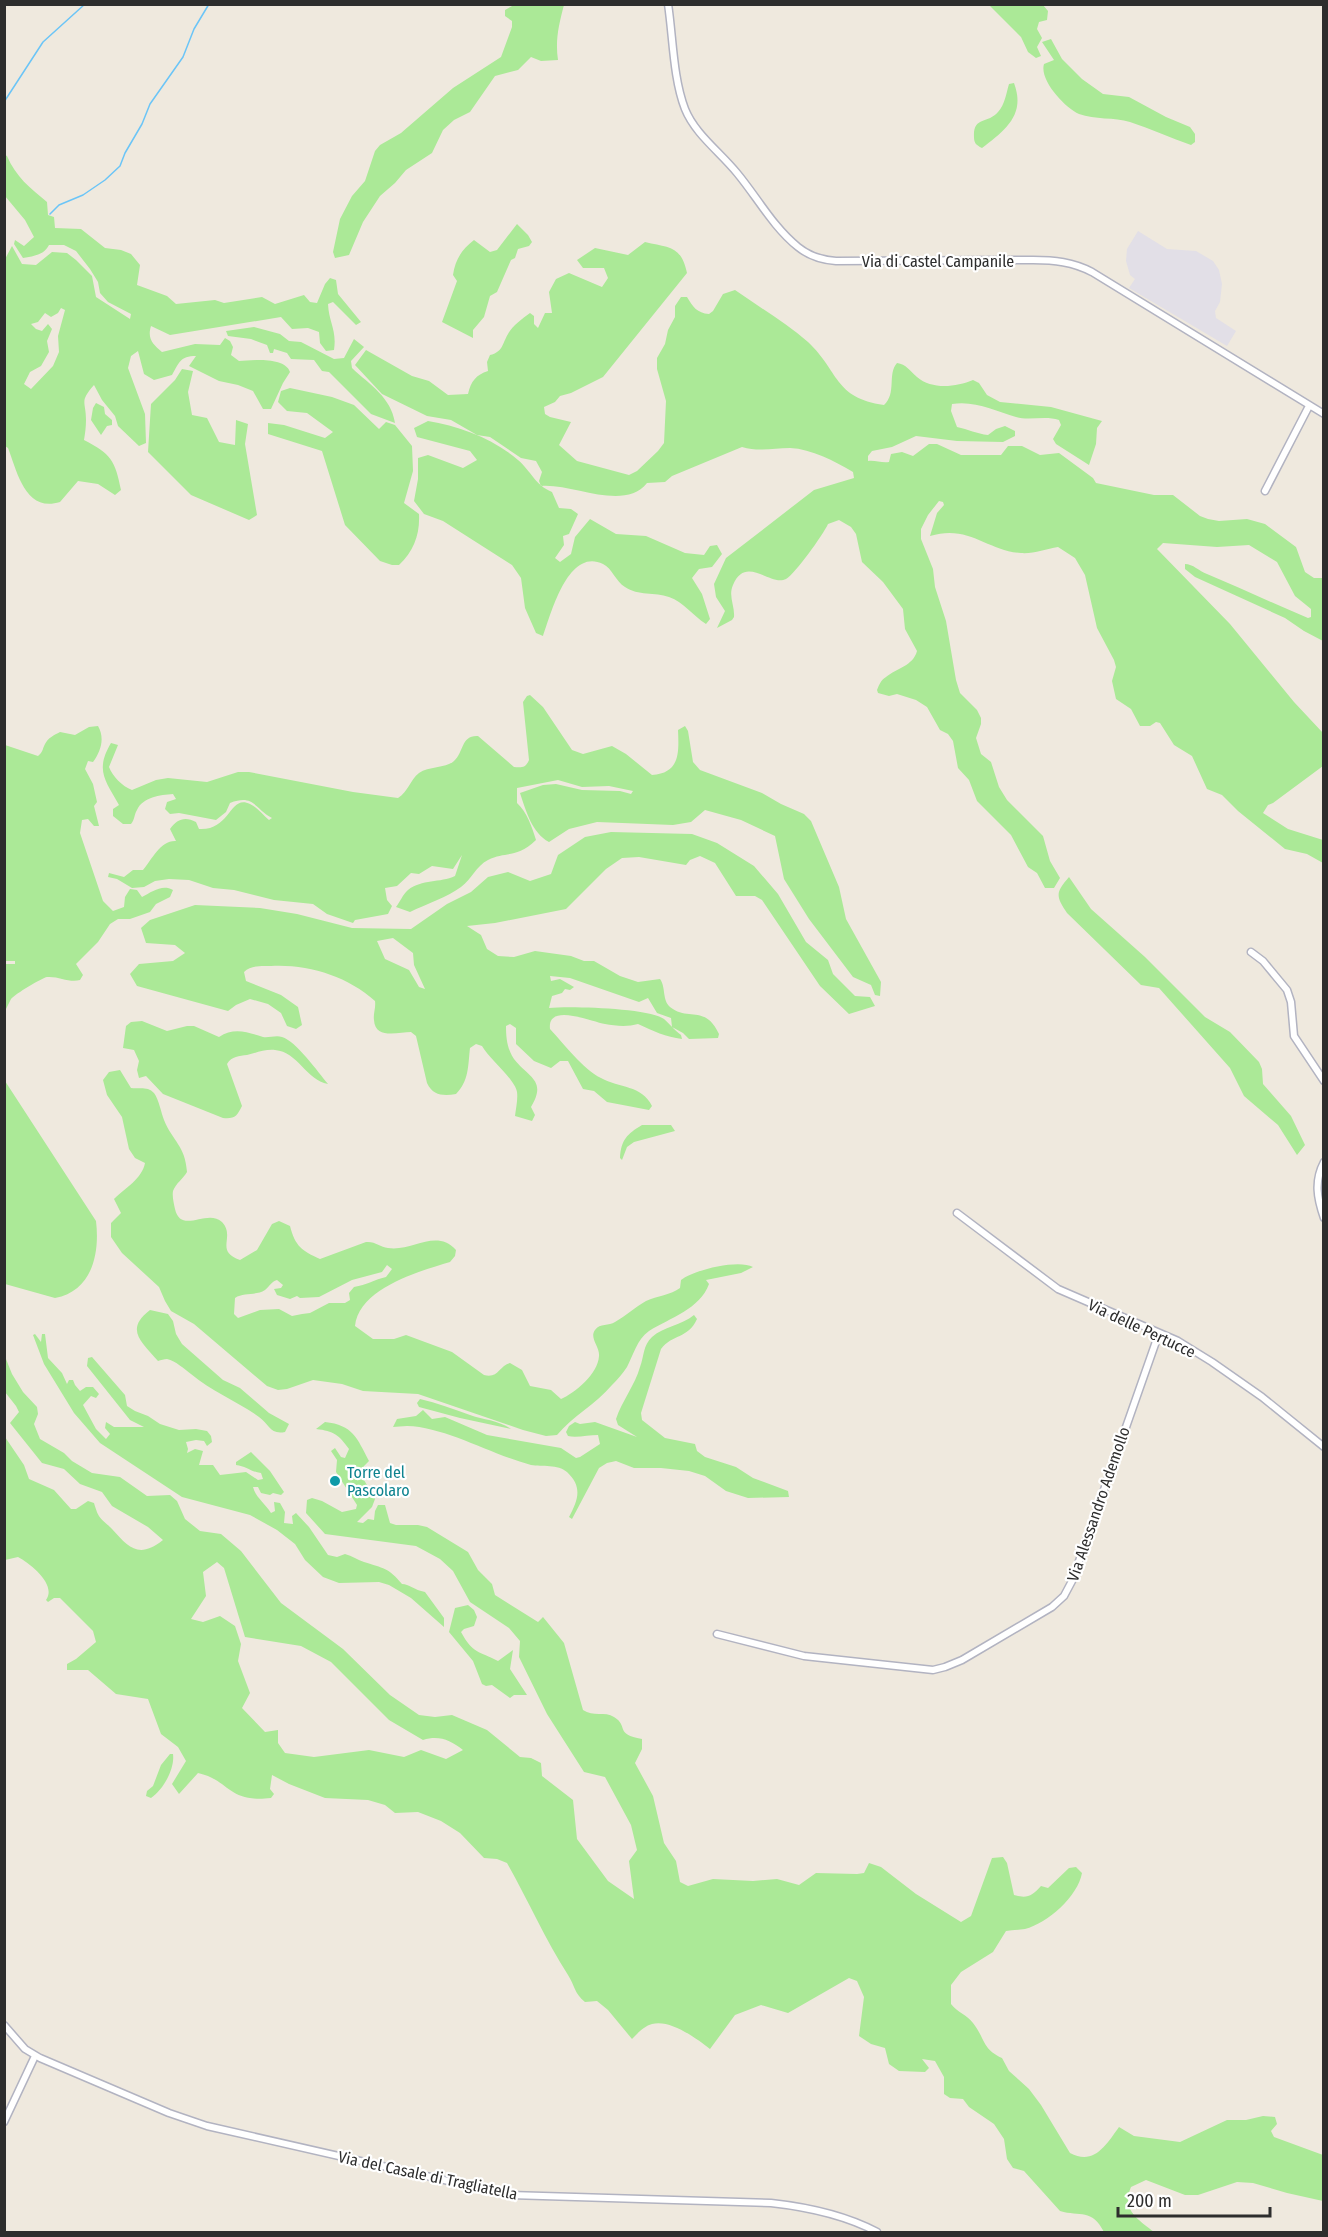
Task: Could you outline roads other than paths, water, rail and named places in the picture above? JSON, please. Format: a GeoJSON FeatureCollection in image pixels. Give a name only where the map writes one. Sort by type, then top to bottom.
{"type":"FeatureCollection","features":[{"type":"Feature","properties":{"kind":"street","name":"Via di Castel Campanile"},"geometry":{"type":"LineString","coordinates":[[668,4],[680,90],[688,115],[783,233],[804,252],[836,261],[1033,260],[1055,261],[1077,266],[1092,272],[1323,414]]}},
{"type":"Feature","properties":{"kind":"street"},"geometry":{"type":"LineString","coordinates":[[1265,491],[1309,406]]}},
{"type":"Feature","properties":{"kind":"street"},"geometry":{"type":"LineString","coordinates":[[1251,952],[1285,987],[1290,999],[1294,1036],[1323,1081]]}},
{"type":"Feature","properties":{"kind":"street"},"geometry":{"type":"LineString","coordinates":[[1323,1162],[1317,1181],[1323,1218]]}},
{"type":"Feature","properties":{"kind":"street","name":"Via delle Pertucce"},"geometry":{"type":"LineString","coordinates":[[957,1213],[1058,1289],[1186,1345],[1222,1368],[1262,1397],[1323,1447]]}},
{"type":"Feature","properties":{"kind":"street","name":"Via Alessandro Ademollo"},"geometry":{"type":"LineString","coordinates":[[717,1635],[804,1656],[933,1670],[959,1662],[1052,1607],[1063,1598],[1072,1581],[1159,1333]]}},
{"type":"Feature","properties":{"kind":"street","name":"Via del Casale di Tragliatella"},"geometry":{"type":"LineString","coordinates":[[4,2025],[23,2048],[34,2056],[189,2120],[478,2189],[539,2197],[771,2203],[800,2206],[836,2216],[878,2232]]}},
{"type":"Feature","properties":{"kind":"street"},"geometry":{"type":"LineString","coordinates":[[4,2122],[34,2056]]}},
{"type":"Feature","properties":{"kind":"waterway"},"geometry":{"type":"LineString","coordinates":[[4,102],[43,42],[85,4]]}},
{"type":"Feature","properties":{"kind":"waterway"},"geometry":{"type":"LineString","coordinates":[[50,214],[59,205],[83,195],[105,180],[120,166],[150,104],[183,57],[194,29],[209,4]]}},
{"type":"Feature","properties":{"kind":"place","name":"Torre del Pascolaro"},"geometry":{"type":"Point","coordinates":[335,1481]}}]}
